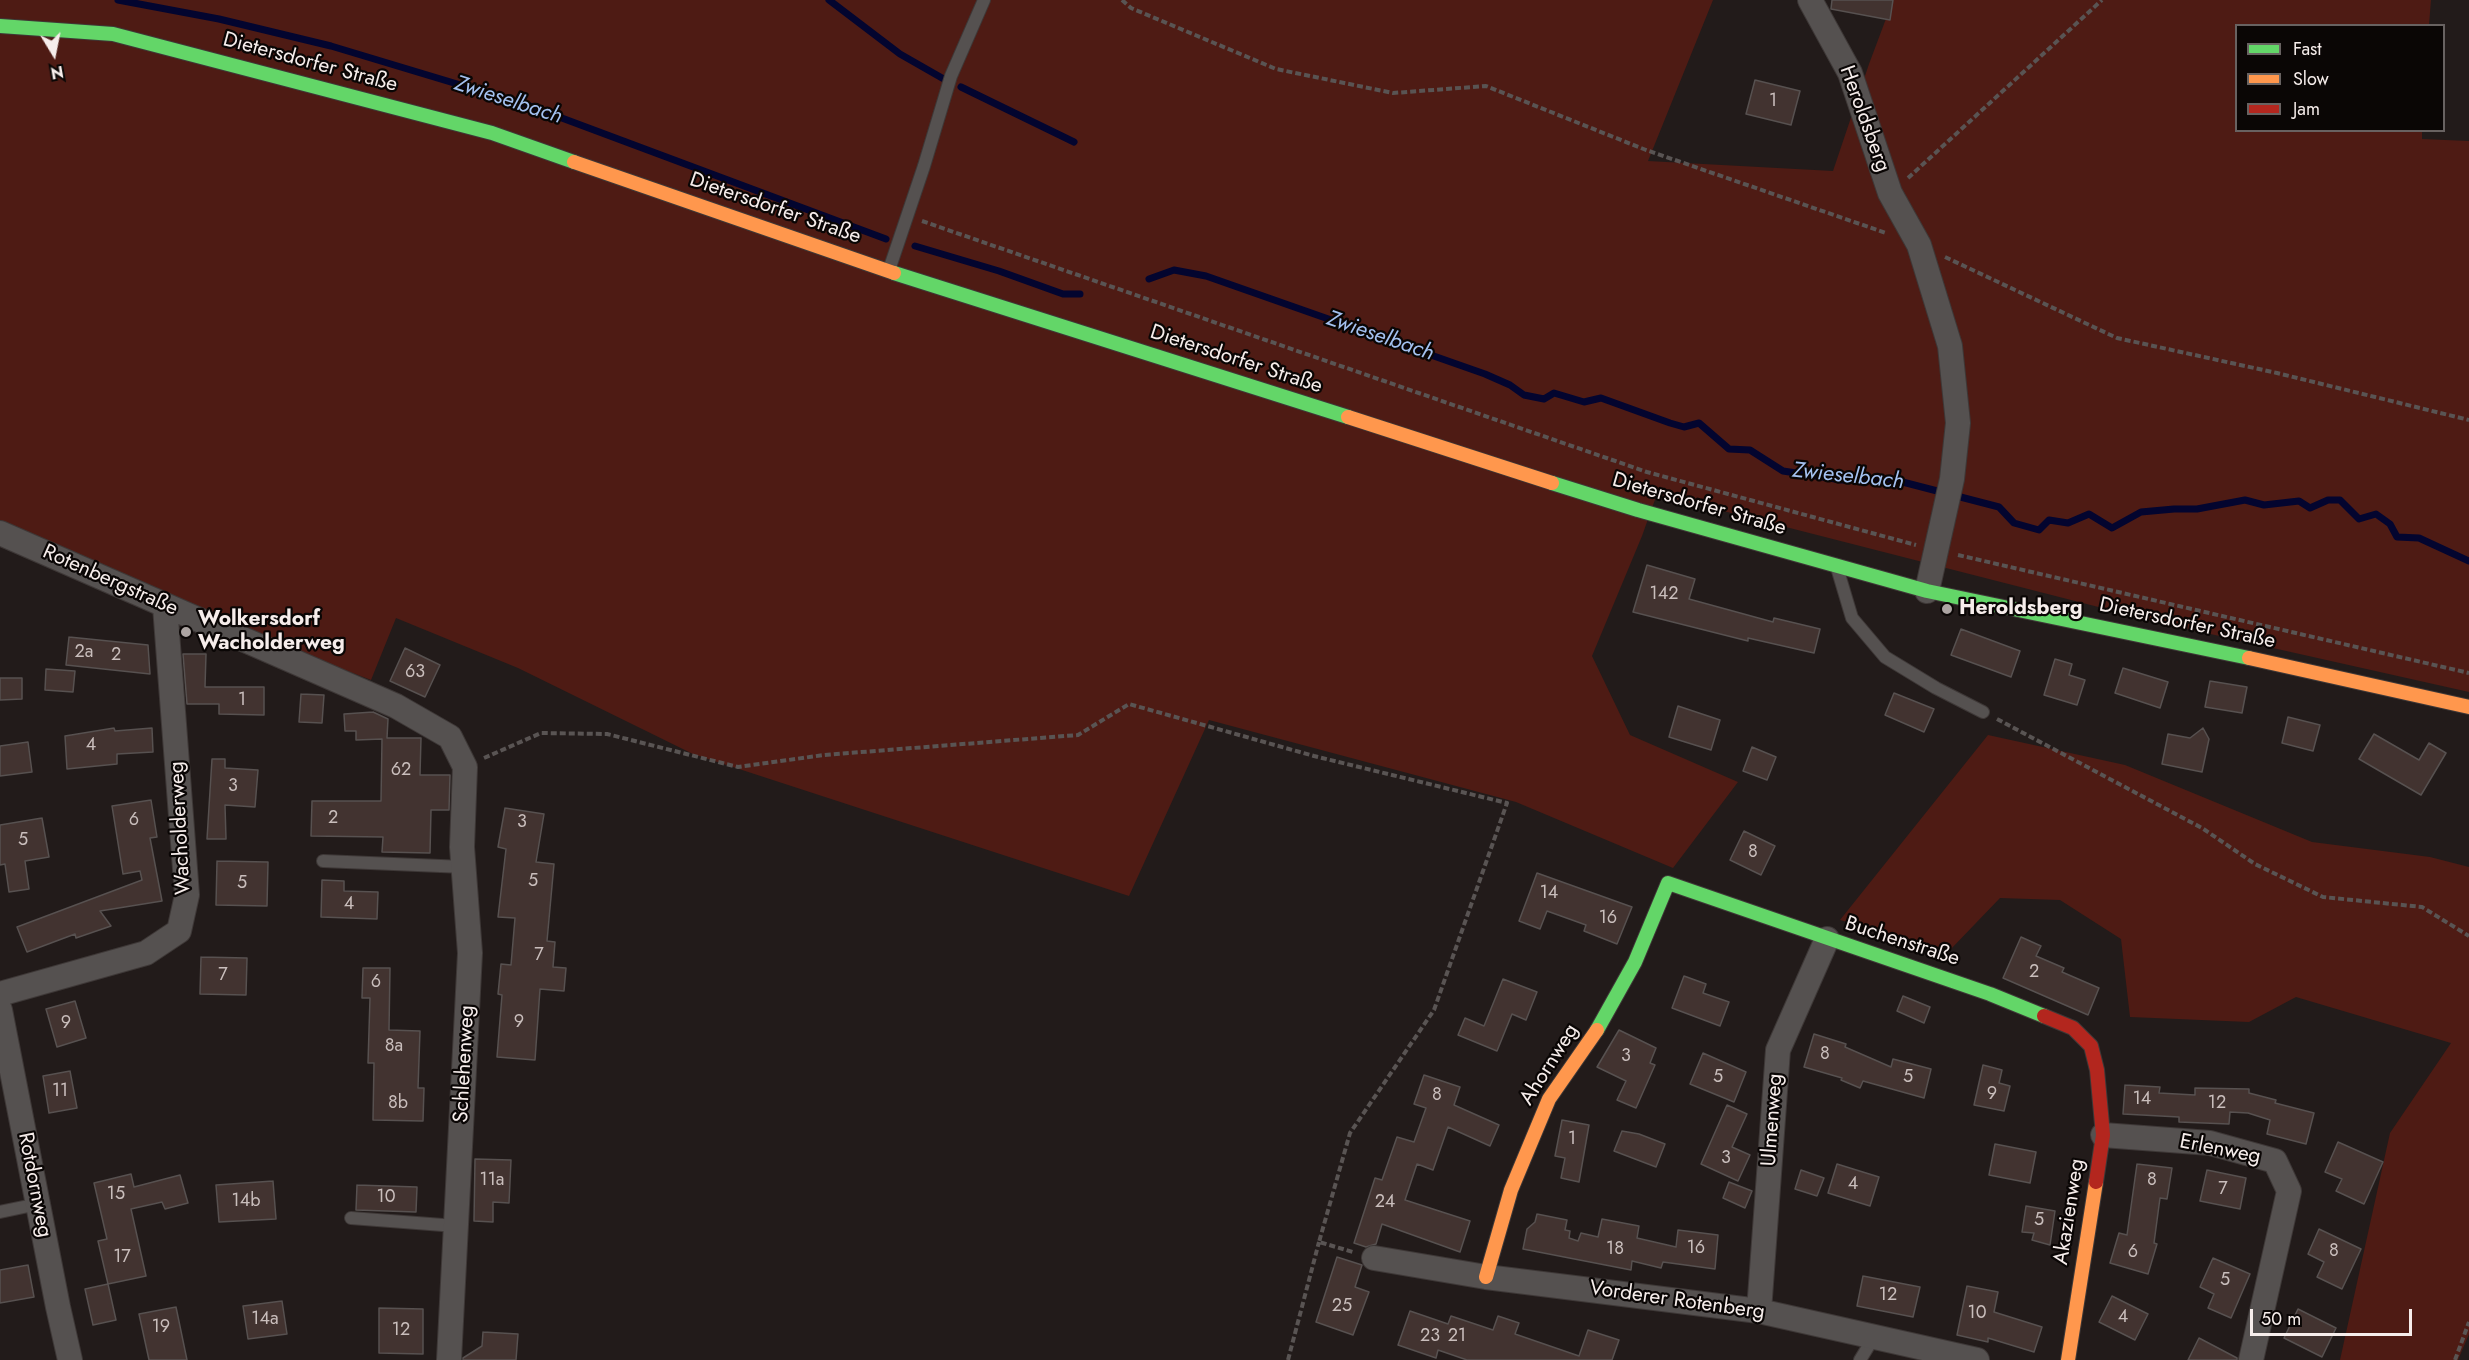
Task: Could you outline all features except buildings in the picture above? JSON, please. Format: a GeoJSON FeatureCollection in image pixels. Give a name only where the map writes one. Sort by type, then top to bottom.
{"type":"FeatureCollection","features":[{"type":"Feature","properties":{"kind":"street","name":"Heroldsberg"},"geometry":{"type":"LineString","coordinates":[[1810,0],[1850,73],[1890,193],[1919,245],[1950,346],[1958,423],[1952,478],[1927,591]]}},
{"type":"Feature","properties":{"kind":"street","name":"Dietersdorfer Straße"},"geometry":{"type":"LineString","coordinates":[[0,26],[113,34],[492,133],[889,271],[1638,510],[1837,567],[1927,591],[2154,637],[2469,707]]}},
{"type":"Feature","properties":{"kind":"street","name":"Rotenbergstraße"},"geometry":{"type":"LineString","coordinates":[[0,533],[396,706],[450,737],[465,767]]}},
{"type":"Feature","properties":{"kind":"street","name":"Wacholderweg"},"geometry":{"type":"LineString","coordinates":[[0,994],[146,953],[179,931],[187,895],[165,606]]}},
{"type":"Feature","properties":{"kind":"street","name":"Schlehenweg"},"geometry":{"type":"LineString","coordinates":[[449,1360],[470,953],[462,847],[465,767]]}},
{"type":"Feature","properties":{"kind":"street","name":"Buchenstraße"},"geometry":{"type":"LineString","coordinates":[[1668,883],[1990,994],[2073,1028],[2091,1046],[2097,1070]]}},
{"type":"Feature","properties":{"kind":"street","name":"Ahornweg"},"geometry":{"type":"LineString","coordinates":[[1486,1277],[1511,1190],[1549,1099],[1599,1027],[1630,972],[1668,883]]}},
{"type":"Feature","properties":{"kind":"street","name":"Ulmenweg"},"geometry":{"type":"LineString","coordinates":[[1759,1311],[1778,1050],[1827,939]]}},
{"type":"Feature","properties":{"kind":"street","name":"Rotdornweg"},"geometry":{"type":"LineString","coordinates":[[0,1010],[70,1360]]}},
{"type":"Feature","properties":{"kind":"street","name":"Akazienweg"},"geometry":{"type":"LineString","coordinates":[[2068,1360],[2103,1135],[2097,1070]]}},
{"type":"Feature","properties":{"kind":"street","name":"Erlenweg"},"geometry":{"type":"LineString","coordinates":[[2103,1135],[2210,1143],[2275,1161],[2289,1191],[2251,1360]]}},
{"type":"Feature","properties":{"kind":"street","name":"Vorderer Rotenberg"},"geometry":{"type":"LineString","coordinates":[[1374,1258],[1486,1277],[1759,1311],[1977,1360]]}},
{"type":"Feature","properties":{"kind":"lane"},"geometry":{"type":"LineString","coordinates":[[889,271],[951,76],[984,0]]}},
{"type":"Feature","properties":{"kind":"lane"},"geometry":{"type":"LineString","coordinates":[[1837,567],[1852,618],[1886,657],[1936,688],[1983,712]]}},
{"type":"Feature","properties":{"kind":"lane"},"geometry":{"type":"LineString","coordinates":[[322,861],[464,867]]}},
{"type":"Feature","properties":{"kind":"lane"},"geometry":{"type":"LineString","coordinates":[[0,1212],[38,1204]]}},
{"type":"Feature","properties":{"kind":"lane"},"geometry":{"type":"LineString","coordinates":[[351,1218],[456,1226]]}},
{"type":"Feature","properties":{"kind":"lane"},"geometry":{"type":"LineString","coordinates":[[1860,1360],[1874,1337]]}},
{"type":"Feature","properties":{"kind":"path"},"geometry":{"type":"LineString","coordinates":[[1122,0],[1131,8],[1276,69],[1393,93],[1486,86],[1646,150],[1886,233]]}},
{"type":"Feature","properties":{"kind":"path"},"geometry":{"type":"LineString","coordinates":[[1890,193],[2102,0]]}},
{"type":"Feature","properties":{"kind":"path"},"geometry":{"type":"LineString","coordinates":[[907,216],[1647,472],[1935,550],[2469,673]]}},
{"type":"Feature","properties":{"kind":"path"},"geometry":{"type":"LineString","coordinates":[[1919,245],[2116,338],[2277,373],[2469,420]]}},
{"type":"Feature","properties":{"kind":"path"},"geometry":{"type":"LineString","coordinates":[[465,767],[541,733],[607,734],[738,766],[824,755],[1078,735],[1129,704],[1314,756],[1507,803],[1434,1010],[1350,1133],[1288,1360]]}},
{"type":"Feature","properties":{"kind":"path"},"geometry":{"type":"LineString","coordinates":[[1983,712],[2202,828],[2255,864],[2324,897],[2422,907],[2469,936]]}},
{"type":"Feature","properties":{"kind":"path"},"geometry":{"type":"LineString","coordinates":[[1319,1242],[1374,1258]]}},
{"type":"Feature","properties":{"kind":"path"},"geometry":{"type":"LineString","coordinates":[[2455,1360],[2469,1322]]}},
{"type":"Feature","properties":{"kind":"shaded area"},"geometry":{"type":"Polygon","coordinates":[[[0,0],[1713,0],[1648,161],[1833,171],[1893,0],[2431,0],[2429,24],[2235,24],[2235,132],[2422,132],[2422,139],[2469,141],[2469,692],[2157,622],[1657,494],[1592,656],[1630,735],[1738,782],[1673,868],[1516,802],[1209,720],[1129,896],[693,754],[518,668],[396,618],[371,680],[0,538],[0,0]]]}},
{"type":"Feature","properties":{"kind":"shaded area"},"geometry":{"type":"Polygon","coordinates":[[[1988,735],[2125,765],[2312,842],[2430,857],[2469,867],[2469,1334],[2458,1360],[2340,1360],[2390,1133],[2451,1043],[2296,997],[2249,1022],[2130,1017],[2121,939],[2060,900],[2000,898],[1950,950],[1840,920],[1988,735]]]}},
{"type":"Feature","properties":{"kind":"waterway","name":"Zwieselbach"},"geometry":{"type":"LineString","coordinates":[[118,0],[219,19],[331,46],[527,105],[886,239]]}},
{"type":"Feature","properties":{"kind":"waterway"},"geometry":{"type":"LineString","coordinates":[[829,0],[900,54],[942,78]]}},
{"type":"Feature","properties":{"kind":"waterway"},"geometry":{"type":"LineString","coordinates":[[961,87],[1074,142]]}},
{"type":"Feature","properties":{"kind":"waterway","name":"Zwieselbach"},"geometry":{"type":"LineString","coordinates":[[915,246],[999,271],[1063,294],[1080,294]]}},
{"type":"Feature","properties":{"kind":"waterway","name":"Zwieselbach"},"geometry":{"type":"LineString","coordinates":[[1149,279],[1174,270],[1206,276],[1485,374],[1510,385],[1524,395],[1544,399],[1554,393],[1584,402],[1601,398],[1684,427],[1699,423],[1729,449],[1750,450],[1783,471],[1842,480],[1891,479],[1999,507],[2014,523],[2039,530],[2049,520],[2068,523],[2089,514],[2112,528],[2141,512],[2197,509],[2245,500],[2264,505],[2299,501],[2310,508],[2328,500],[2340,500],[2359,519],[2376,514],[2390,524],[2397,537],[2419,538],[2469,561]]}},
{"type":"Feature","properties":{"kind":"traffic: fast"},"geometry":{"type":"LineString","coordinates":[[0,26],[113,34],[492,133],[574,162]]}},
{"type":"Feature","properties":{"kind":"traffic: fast"},"geometry":{"type":"LineString","coordinates":[[894,273],[1348,417]]}},
{"type":"Feature","properties":{"kind":"traffic: fast"},"geometry":{"type":"LineString","coordinates":[[1552,483],[1638,510],[1927,591],[2249,658]]}},
{"type":"Feature","properties":{"kind":"traffic: fast"},"geometry":{"type":"LineString","coordinates":[[1597,1030],[1635,962],[1668,883],[1990,994],[2044,1016]]}},
{"type":"Feature","properties":{"kind":"traffic: slow"},"geometry":{"type":"LineString","coordinates":[[574,162],[894,273]]}},
{"type":"Feature","properties":{"kind":"traffic: slow"},"geometry":{"type":"LineString","coordinates":[[1348,417],[1552,483]]}},
{"type":"Feature","properties":{"kind":"traffic: slow"},"geometry":{"type":"LineString","coordinates":[[2249,658],[2469,707]]}},
{"type":"Feature","properties":{"kind":"traffic: slow"},"geometry":{"type":"LineString","coordinates":[[1486,1277],[1511,1190],[1549,1099],[1597,1030]]}},
{"type":"Feature","properties":{"kind":"traffic: slow"},"geometry":{"type":"LineString","coordinates":[[2068,1360],[2096,1182]]}},
{"type":"Feature","properties":{"kind":"traffic: jam"},"geometry":{"type":"LineString","coordinates":[[2044,1016],[2073,1028],[2091,1046],[2097,1070],[2103,1135],[2096,1182]]}},
{"type":"Feature","properties":{"kind":"place","name":"Heroldsberg"},"geometry":{"type":"Point","coordinates":[1947,609]}},
{"type":"Feature","properties":{"kind":"place","name":"Wolkersdorf Wacholderweg"},"geometry":{"type":"Point","coordinates":[186,632]}}]}
